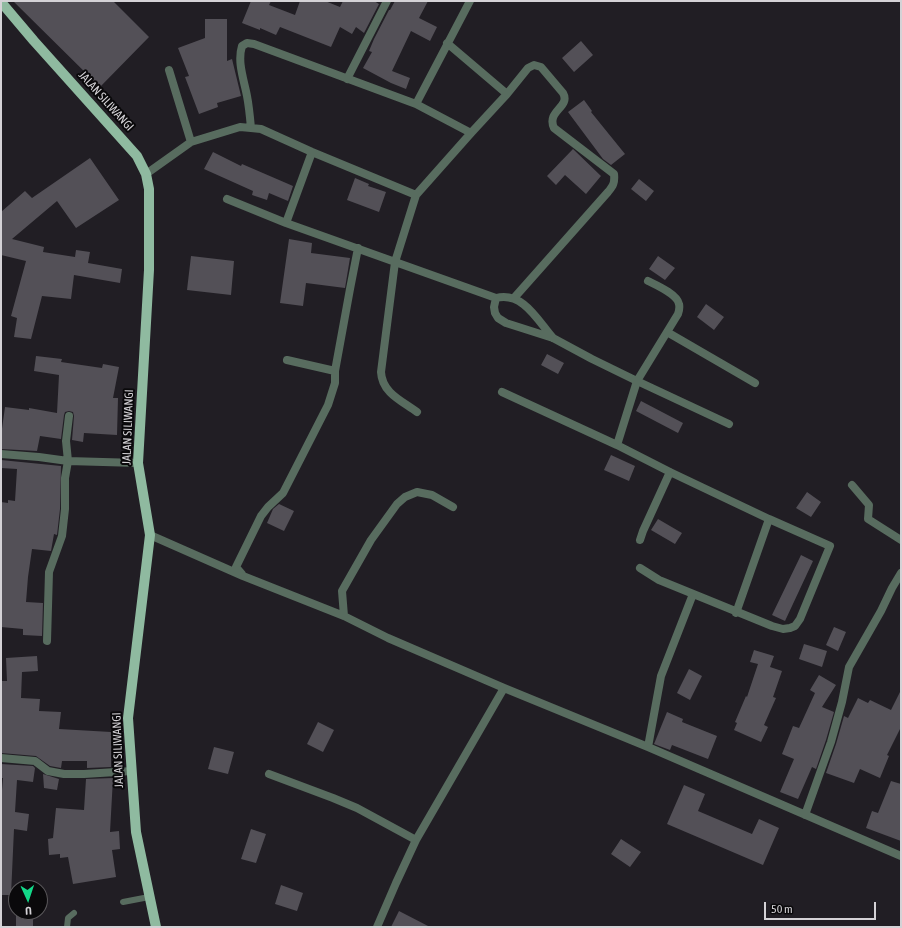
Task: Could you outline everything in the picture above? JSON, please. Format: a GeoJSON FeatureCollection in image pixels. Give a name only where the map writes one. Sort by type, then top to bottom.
{"type":"FeatureCollection","features":[{"type":"Feature","properties":{"kind":"main road","name":"JALAN SILIWANGI"},"geometry":{"type":"LineString","coordinates":[[1,2],[137,156],[146,174],[149,189],[149,270],[138,463],[150,536],[128,718],[136,832],[156,927]]}},
{"type":"Feature","properties":{"kind":"street"},"geometry":{"type":"LineString","coordinates":[[347,79],[387,1]]}},
{"type":"Feature","properties":{"kind":"street"},"geometry":{"type":"LineString","coordinates":[[416,104],[470,1]]}},
{"type":"Feature","properties":{"kind":"street"},"geometry":{"type":"LineString","coordinates":[[251,128],[248,97],[239,53],[242,46],[247,43],[254,44],[416,104],[471,133]]}},
{"type":"Feature","properties":{"kind":"street"},"geometry":{"type":"LineString","coordinates":[[447,43],[507,94]]}},
{"type":"Feature","properties":{"kind":"street"},"geometry":{"type":"LineString","coordinates":[[417,412],[393,396],[385,388],[381,380],[395,262],[416,196],[507,94],[528,68],[534,65],[541,67],[566,97],[565,102],[553,116],[552,123],[554,128],[614,174],[615,181],[614,185],[608,192],[514,298]]}},
{"type":"Feature","properties":{"kind":"street"},"geometry":{"type":"LineString","coordinates":[[169,70],[191,142]]}},
{"type":"Feature","properties":{"kind":"street"},"geometry":{"type":"LineString","coordinates":[[146,174],[191,142],[240,127],[260,130],[416,196]]}},
{"type":"Feature","properties":{"kind":"street"},"geometry":{"type":"LineString","coordinates":[[286,223],[312,152]]}},
{"type":"Feature","properties":{"kind":"street"},"geometry":{"type":"LineString","coordinates":[[227,199],[286,223],[496,298],[514,298],[523,303],[553,338]]}},
{"type":"Feature","properties":{"kind":"street"},"geometry":{"type":"LineString","coordinates":[[244,576],[236,567],[261,516],[283,493],[328,404],[335,383],[335,371],[358,248]]}},
{"type":"Feature","properties":{"kind":"street"},"geometry":{"type":"LineString","coordinates":[[617,445],[637,381],[678,314],[680,306],[678,300],[672,295],[648,281]]}},
{"type":"Feature","properties":{"kind":"street"},"geometry":{"type":"LineString","coordinates":[[496,298],[494,307],[495,313],[498,318],[506,323],[553,338],[637,381],[729,424]]}},
{"type":"Feature","properties":{"kind":"street"},"geometry":{"type":"LineString","coordinates":[[667,332],[755,384]]}},
{"type":"Feature","properties":{"kind":"street"},"geometry":{"type":"LineString","coordinates":[[286,360],[335,371]]}},
{"type":"Feature","properties":{"kind":"street"},"geometry":{"type":"LineString","coordinates":[[502,392],[617,445],[769,519],[830,546],[800,619],[795,626],[783,629],[736,613],[659,580],[640,568]]}},
{"type":"Feature","properties":{"kind":"street"},"geometry":{"type":"LineString","coordinates":[[47,641],[49,572],[62,536],[66,509],[65,478],[68,461],[66,441],[69,416]]}},
{"type":"Feature","properties":{"kind":"street"},"geometry":{"type":"LineString","coordinates":[[1,454],[68,461],[138,463]]}},
{"type":"Feature","properties":{"kind":"street"},"geometry":{"type":"LineString","coordinates":[[640,540],[670,472]]}},
{"type":"Feature","properties":{"kind":"street"},"geometry":{"type":"LineString","coordinates":[[852,485],[869,505],[868,519],[901,540]]}},
{"type":"Feature","properties":{"kind":"street"},"geometry":{"type":"LineString","coordinates":[[344,616],[342,591],[371,540],[397,504],[406,497],[417,492],[432,495],[453,507]]}},
{"type":"Feature","properties":{"kind":"street"},"geometry":{"type":"LineString","coordinates":[[736,613],[769,519]]}},
{"type":"Feature","properties":{"kind":"street"},"geometry":{"type":"LineString","coordinates":[[150,536],[344,616],[388,638],[504,688],[648,747],[901,856]]}},
{"type":"Feature","properties":{"kind":"street"},"geometry":{"type":"LineString","coordinates":[[806,815],[831,742],[842,702],[849,667],[901,573]]}},
{"type":"Feature","properties":{"kind":"street"},"geometry":{"type":"LineString","coordinates":[[648,747],[661,676],[693,594]]}},
{"type":"Feature","properties":{"kind":"street"},"geometry":{"type":"LineString","coordinates":[[377,927],[416,840],[504,688]]}},
{"type":"Feature","properties":{"kind":"street"},"geometry":{"type":"LineString","coordinates":[[1,758],[36,761],[48,771],[64,774],[132,771]]}},
{"type":"Feature","properties":{"kind":"street"},"geometry":{"type":"LineString","coordinates":[[269,774],[357,808],[416,840]]}},
{"type":"Feature","properties":{"kind":"lane"},"geometry":{"type":"LineString","coordinates":[[123,902],[149,897]]}},
{"type":"Feature","properties":{"kind":"lane"},"geometry":{"type":"LineString","coordinates":[[67,927],[68,918],[74,913]]}},
{"type":"Feature","properties":{"kind":"building"},"geometry":{"type":"Polygon","coordinates":[[[13,1],[113,1],[149,37],[100,87],[13,1]]]}},
{"type":"Feature","properties":{"kind":"building"},"geometry":{"type":"Polygon","coordinates":[[[251,1],[271,1],[269,5],[295,15],[300,1],[325,1],[340,7],[343,1],[374,1],[379,4],[364,33],[356,27],[352,34],[340,27],[331,47],[280,27],[276,35],[260,28],[260,30],[242,23],[251,1]]]}},
{"type":"Feature","properties":{"kind":"building"},"geometry":{"type":"Polygon","coordinates":[[[395,1],[428,1],[419,18],[437,27],[430,41],[411,31],[392,71],[410,78],[406,89],[363,68],[372,52],[369,51],[374,39],[395,1]]]}},
{"type":"Feature","properties":{"kind":"building"},"geometry":{"type":"Polygon","coordinates":[[[205,19],[227,19],[227,61],[232,59],[241,96],[217,103],[218,107],[199,114],[185,77],[189,76],[178,48],[205,38],[205,19]]]}},
{"type":"Feature","properties":{"kind":"building"},"geometry":{"type":"Polygon","coordinates":[[[581,41],[593,55],[574,72],[562,58],[581,41]]]}},
{"type":"Feature","properties":{"kind":"building"},"geometry":{"type":"Polygon","coordinates":[[[584,100],[592,111],[591,112],[625,154],[611,165],[603,159],[568,112],[584,100]]]}},
{"type":"Feature","properties":{"kind":"building"},"geometry":{"type":"Polygon","coordinates":[[[573,149],[601,176],[586,194],[565,175],[556,185],[547,176],[573,149]]]}},
{"type":"Feature","properties":{"kind":"building"},"geometry":{"type":"Polygon","coordinates":[[[213,152],[241,166],[242,164],[293,186],[288,201],[269,193],[267,200],[252,195],[253,191],[204,169],[213,152]]]}},
{"type":"Feature","properties":{"kind":"building"},"geometry":{"type":"Polygon","coordinates":[[[90,158],[119,200],[76,228],[57,201],[12,239],[44,247],[43,252],[75,257],[76,250],[90,252],[88,263],[122,269],[120,283],[74,275],[71,299],[42,296],[31,339],[14,337],[17,318],[11,316],[26,261],[1,255],[1,212],[25,191],[32,198],[90,158]]]}},
{"type":"Feature","properties":{"kind":"building"},"geometry":{"type":"Polygon","coordinates":[[[355,178],[369,184],[368,186],[386,192],[379,212],[347,200],[355,178]]]}},
{"type":"Feature","properties":{"kind":"building"},"geometry":{"type":"Polygon","coordinates":[[[639,179],[654,191],[646,201],[631,189],[639,179]]]}},
{"type":"Feature","properties":{"kind":"building"},"geometry":{"type":"Polygon","coordinates":[[[289,239],[312,243],[311,253],[350,258],[345,288],[306,283],[303,306],[280,303],[289,239]]]}},
{"type":"Feature","properties":{"kind":"building"},"geometry":{"type":"Polygon","coordinates":[[[191,256],[234,261],[231,295],[187,290],[191,256]]]}},
{"type":"Feature","properties":{"kind":"building"},"geometry":{"type":"Polygon","coordinates":[[[658,256],[675,268],[665,280],[649,269],[658,256]]]}},
{"type":"Feature","properties":{"kind":"building"},"geometry":{"type":"Polygon","coordinates":[[[706,304],[724,317],[714,330],[697,317],[706,304]]]}},
{"type":"Feature","properties":{"kind":"building"},"geometry":{"type":"Polygon","coordinates":[[[547,354],[564,363],[558,374],[541,365],[547,354]]]}},
{"type":"Feature","properties":{"kind":"building"},"geometry":{"type":"Polygon","coordinates":[[[36,356],[62,359],[61,362],[102,368],[103,364],[119,367],[113,398],[118,398],[117,435],[84,433],[83,442],[72,440],[74,416],[73,412],[69,411],[65,412],[64,415],[61,439],[40,436],[37,451],[1,449],[1,436],[5,407],[29,410],[29,408],[57,413],[59,375],[34,371],[36,356]]]}},
{"type":"Feature","properties":{"kind":"building"},"geometry":{"type":"Polygon","coordinates":[[[641,401],[683,423],[678,433],[636,411],[641,401]]]}},
{"type":"Feature","properties":{"kind":"building"},"geometry":{"type":"Polygon","coordinates":[[[611,455],[635,466],[629,481],[604,470],[611,455]]]}},
{"type":"Feature","properties":{"kind":"building"},"geometry":{"type":"Polygon","coordinates":[[[1,460],[61,466],[60,509],[57,535],[54,534],[51,551],[32,549],[28,577],[26,602],[43,603],[42,636],[23,635],[23,629],[1,627],[1,502],[8,503],[8,500],[15,501],[17,469],[1,468],[1,460]]]}},
{"type":"Feature","properties":{"kind":"building"},"geometry":{"type":"Polygon","coordinates":[[[807,492],[821,502],[811,517],[796,508],[807,492]]]}},
{"type":"Feature","properties":{"kind":"building"},"geometry":{"type":"Polygon","coordinates":[[[279,504],[294,511],[284,531],[267,523],[273,509],[279,504]]]}},
{"type":"Feature","properties":{"kind":"building"},"geometry":{"type":"Polygon","coordinates":[[[658,519],[682,533],[675,544],[651,530],[658,519]]]}},
{"type":"Feature","properties":{"kind":"building"},"geometry":{"type":"Polygon","coordinates":[[[801,555],[813,561],[785,621],[772,615],[801,555]]]}},
{"type":"Feature","properties":{"kind":"building"},"geometry":{"type":"Polygon","coordinates":[[[834,627],[846,632],[838,651],[826,645],[834,627]]]}},
{"type":"Feature","properties":{"kind":"building"},"geometry":{"type":"Polygon","coordinates":[[[804,644],[827,651],[822,667],[799,659],[804,644]]]}},
{"type":"Feature","properties":{"kind":"building"},"geometry":{"type":"Polygon","coordinates":[[[754,650],[774,656],[770,667],[782,671],[773,697],[776,698],[764,725],[768,727],[761,742],[734,730],[737,723],[735,722],[746,696],[747,697],[758,664],[750,662],[754,650]]]}},
{"type":"Feature","properties":{"kind":"building"},"geometry":{"type":"Polygon","coordinates":[[[37,656],[38,671],[22,672],[21,698],[40,699],[39,711],[61,712],[59,729],[111,732],[111,767],[87,768],[87,761],[62,761],[61,768],[50,766],[36,756],[1,753],[2,681],[7,681],[6,658],[37,656]]]}},
{"type":"Feature","properties":{"kind":"building"},"geometry":{"type":"Polygon","coordinates":[[[689,669],[702,676],[690,700],[677,693],[689,669]]]}},
{"type":"Feature","properties":{"kind":"building"},"geometry":{"type":"Polygon","coordinates":[[[819,675],[836,685],[822,707],[834,712],[816,769],[812,767],[798,799],[780,792],[794,759],[782,754],[793,726],[799,728],[815,693],[810,690],[819,675]]]}},
{"type":"Feature","properties":{"kind":"building"},"geometry":{"type":"Polygon","coordinates":[[[901,690],[901,727],[887,755],[889,756],[880,778],[860,769],[854,783],[826,773],[844,716],[848,718],[858,698],[868,703],[870,700],[891,710],[901,690]]]}},
{"type":"Feature","properties":{"kind":"building"},"geometry":{"type":"Polygon","coordinates":[[[667,712],[683,719],[682,722],[717,736],[708,759],[672,745],[670,750],[654,744],[667,712]]]}},
{"type":"Feature","properties":{"kind":"building"},"geometry":{"type":"Polygon","coordinates":[[[318,722],[334,730],[323,752],[307,744],[318,722]]]}},
{"type":"Feature","properties":{"kind":"building"},"geometry":{"type":"Polygon","coordinates":[[[214,747],[234,752],[228,774],[208,769],[214,747]]]}},
{"type":"Feature","properties":{"kind":"building"},"geometry":{"type":"Polygon","coordinates":[[[1,764],[33,766],[35,768],[33,782],[17,780],[15,812],[29,814],[27,831],[14,829],[12,880],[8,880],[8,895],[1,895],[1,802],[3,778],[1,778],[1,764]]]}},
{"type":"Feature","properties":{"kind":"building"},"geometry":{"type":"Polygon","coordinates":[[[43,774],[59,779],[57,790],[44,788],[43,774]]]}},
{"type":"Feature","properties":{"kind":"building"},"geometry":{"type":"Polygon","coordinates":[[[113,778],[110,832],[119,831],[120,849],[112,850],[116,877],[73,884],[68,857],[60,858],[60,854],[49,855],[48,839],[53,838],[56,808],[84,810],[86,779],[113,778]]]}},
{"type":"Feature","properties":{"kind":"building"},"geometry":{"type":"Polygon","coordinates":[[[891,781],[901,784],[901,841],[866,828],[872,811],[878,813],[891,781]]]}},
{"type":"Feature","properties":{"kind":"building"},"geometry":{"type":"Polygon","coordinates":[[[684,785],[705,794],[698,811],[752,834],[759,819],[779,828],[763,865],[667,824],[684,785]]]}},
{"type":"Feature","properties":{"kind":"building"},"geometry":{"type":"Polygon","coordinates":[[[251,829],[266,834],[256,863],[241,859],[251,829]]]}},
{"type":"Feature","properties":{"kind":"building"},"geometry":{"type":"Polygon","coordinates":[[[621,839],[641,852],[630,867],[611,854],[621,839]]]}},
{"type":"Feature","properties":{"kind":"building"},"geometry":{"type":"Polygon","coordinates":[[[281,885],[303,893],[297,911],[275,904],[281,885]]]}},
{"type":"Feature","properties":{"kind":"building"},"geometry":{"type":"Polygon","coordinates":[[[399,911],[430,927],[391,927],[399,911]]]}},
{"type":"Feature","properties":{"kind":"building"},"geometry":{"type":"Polygon","coordinates":[[[16,920],[33,920],[33,927],[16,927],[16,920]]]}}]}
